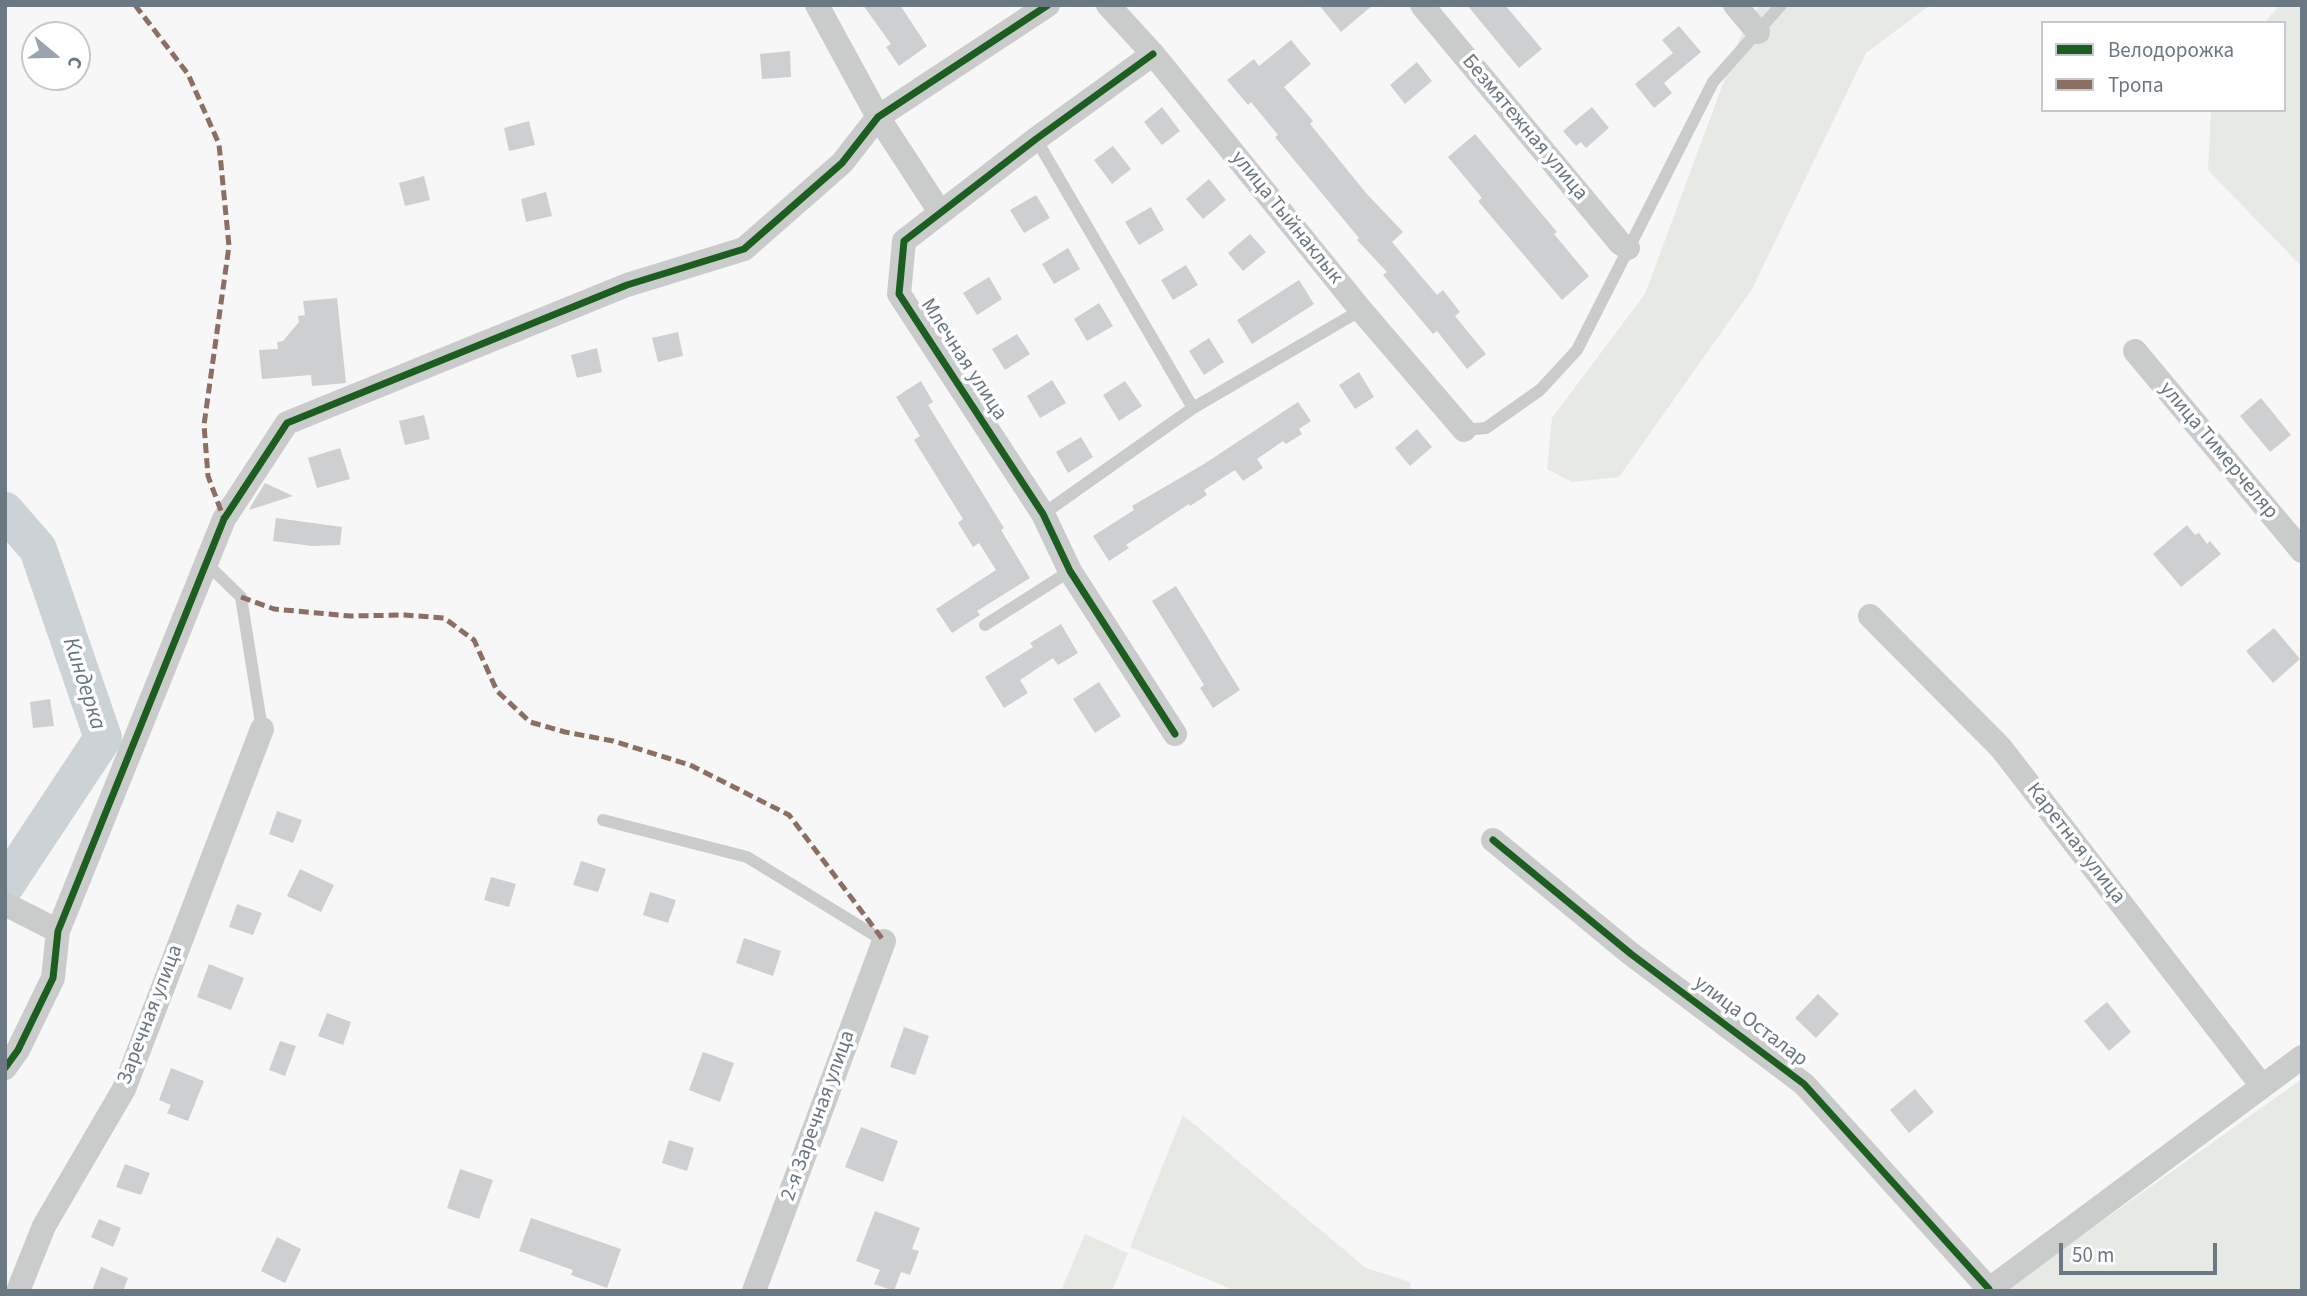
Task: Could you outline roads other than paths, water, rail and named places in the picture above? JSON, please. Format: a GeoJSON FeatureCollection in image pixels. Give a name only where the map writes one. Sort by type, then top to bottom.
{"type":"FeatureCollection","features":[{"type":"Feature","properties":{"kind":"street"},"geometry":{"type":"LineString","coordinates":[[817,5],[878,117],[940,212]]}},
{"type":"Feature","properties":{"kind":"street"},"geometry":{"type":"LineString","coordinates":[[5,1068],[18,1050],[53,978],[58,931],[224,519],[288,423],[627,285],[744,249],[842,163],[878,117],[1048,5]]}},
{"type":"Feature","properties":{"kind":"street","name":"улица Тыйнаклык"},"geometry":{"type":"LineString","coordinates":[[1108,5],[1153,54],[1361,310],[1464,430]]}},
{"type":"Feature","properties":{"kind":"street","name":"Безмятежная улица"},"geometry":{"type":"LineString","coordinates":[[1422,5],[1620,243],[1628,248]]}},
{"type":"Feature","properties":{"kind":"street"},"geometry":{"type":"LineString","coordinates":[[1735,5],[1758,32]]}},
{"type":"Feature","properties":{"kind":"street","name":"Млечная улица"},"geometry":{"type":"LineString","coordinates":[[1153,54],[1036,139],[904,241],[900,293],[1043,514],[1070,570],[1175,734]]}},
{"type":"Feature","properties":{"kind":"street","name":"улица Тимерчеляр"},"geometry":{"type":"LineString","coordinates":[[2134,351],[2302,551]]}},
{"type":"Feature","properties":{"kind":"street","name":"Каретная улица"},"geometry":{"type":"LineString","coordinates":[[1870,616],[2001,748],[2262,1086]]}},
{"type":"Feature","properties":{"kind":"street","name":"Заречная улица"},"geometry":{"type":"LineString","coordinates":[[18,1291],[44,1226],[124,1089],[262,729]]}},
{"type":"Feature","properties":{"kind":"street","name":"улица Осталар"},"geometry":{"type":"LineString","coordinates":[[1493,840],[1631,954],[1804,1084],[1988,1290]]}},
{"type":"Feature","properties":{"kind":"street"},"geometry":{"type":"LineString","coordinates":[[10,907],[58,931]]}},
{"type":"Feature","properties":{"kind":"street","name":"2-я Заречная улица"},"geometry":{"type":"LineString","coordinates":[[754,1291],[884,941]]}},
{"type":"Feature","properties":{"kind":"street"},"geometry":{"type":"LineString","coordinates":[[1988,1290],[2302,1057]]}},
{"type":"Feature","properties":{"kind":"lane"},"geometry":{"type":"LineString","coordinates":[[1464,430],[1486,428],[1540,390],[1577,350],[1713,82],[1781,5]]}},
{"type":"Feature","properties":{"kind":"lane"},"geometry":{"type":"LineString","coordinates":[[1036,139],[1193,408]]}},
{"type":"Feature","properties":{"kind":"lane"},"geometry":{"type":"LineString","coordinates":[[1043,514],[1193,408],[1361,310]]}},
{"type":"Feature","properties":{"kind":"lane"},"geometry":{"type":"LineString","coordinates":[[207,564],[241,597],[262,729]]}},
{"type":"Feature","properties":{"kind":"lane"},"geometry":{"type":"LineString","coordinates":[[985,625],[1070,570]]}},
{"type":"Feature","properties":{"kind":"lane"},"geometry":{"type":"LineString","coordinates":[[603,820],[747,857],[884,941]]}},
{"type":"Feature","properties":{"kind":"waterway","name":"Киндерка"},"geometry":{"type":"LineString","coordinates":[[5,511],[38,549],[103,738],[5,886]]}}]}
